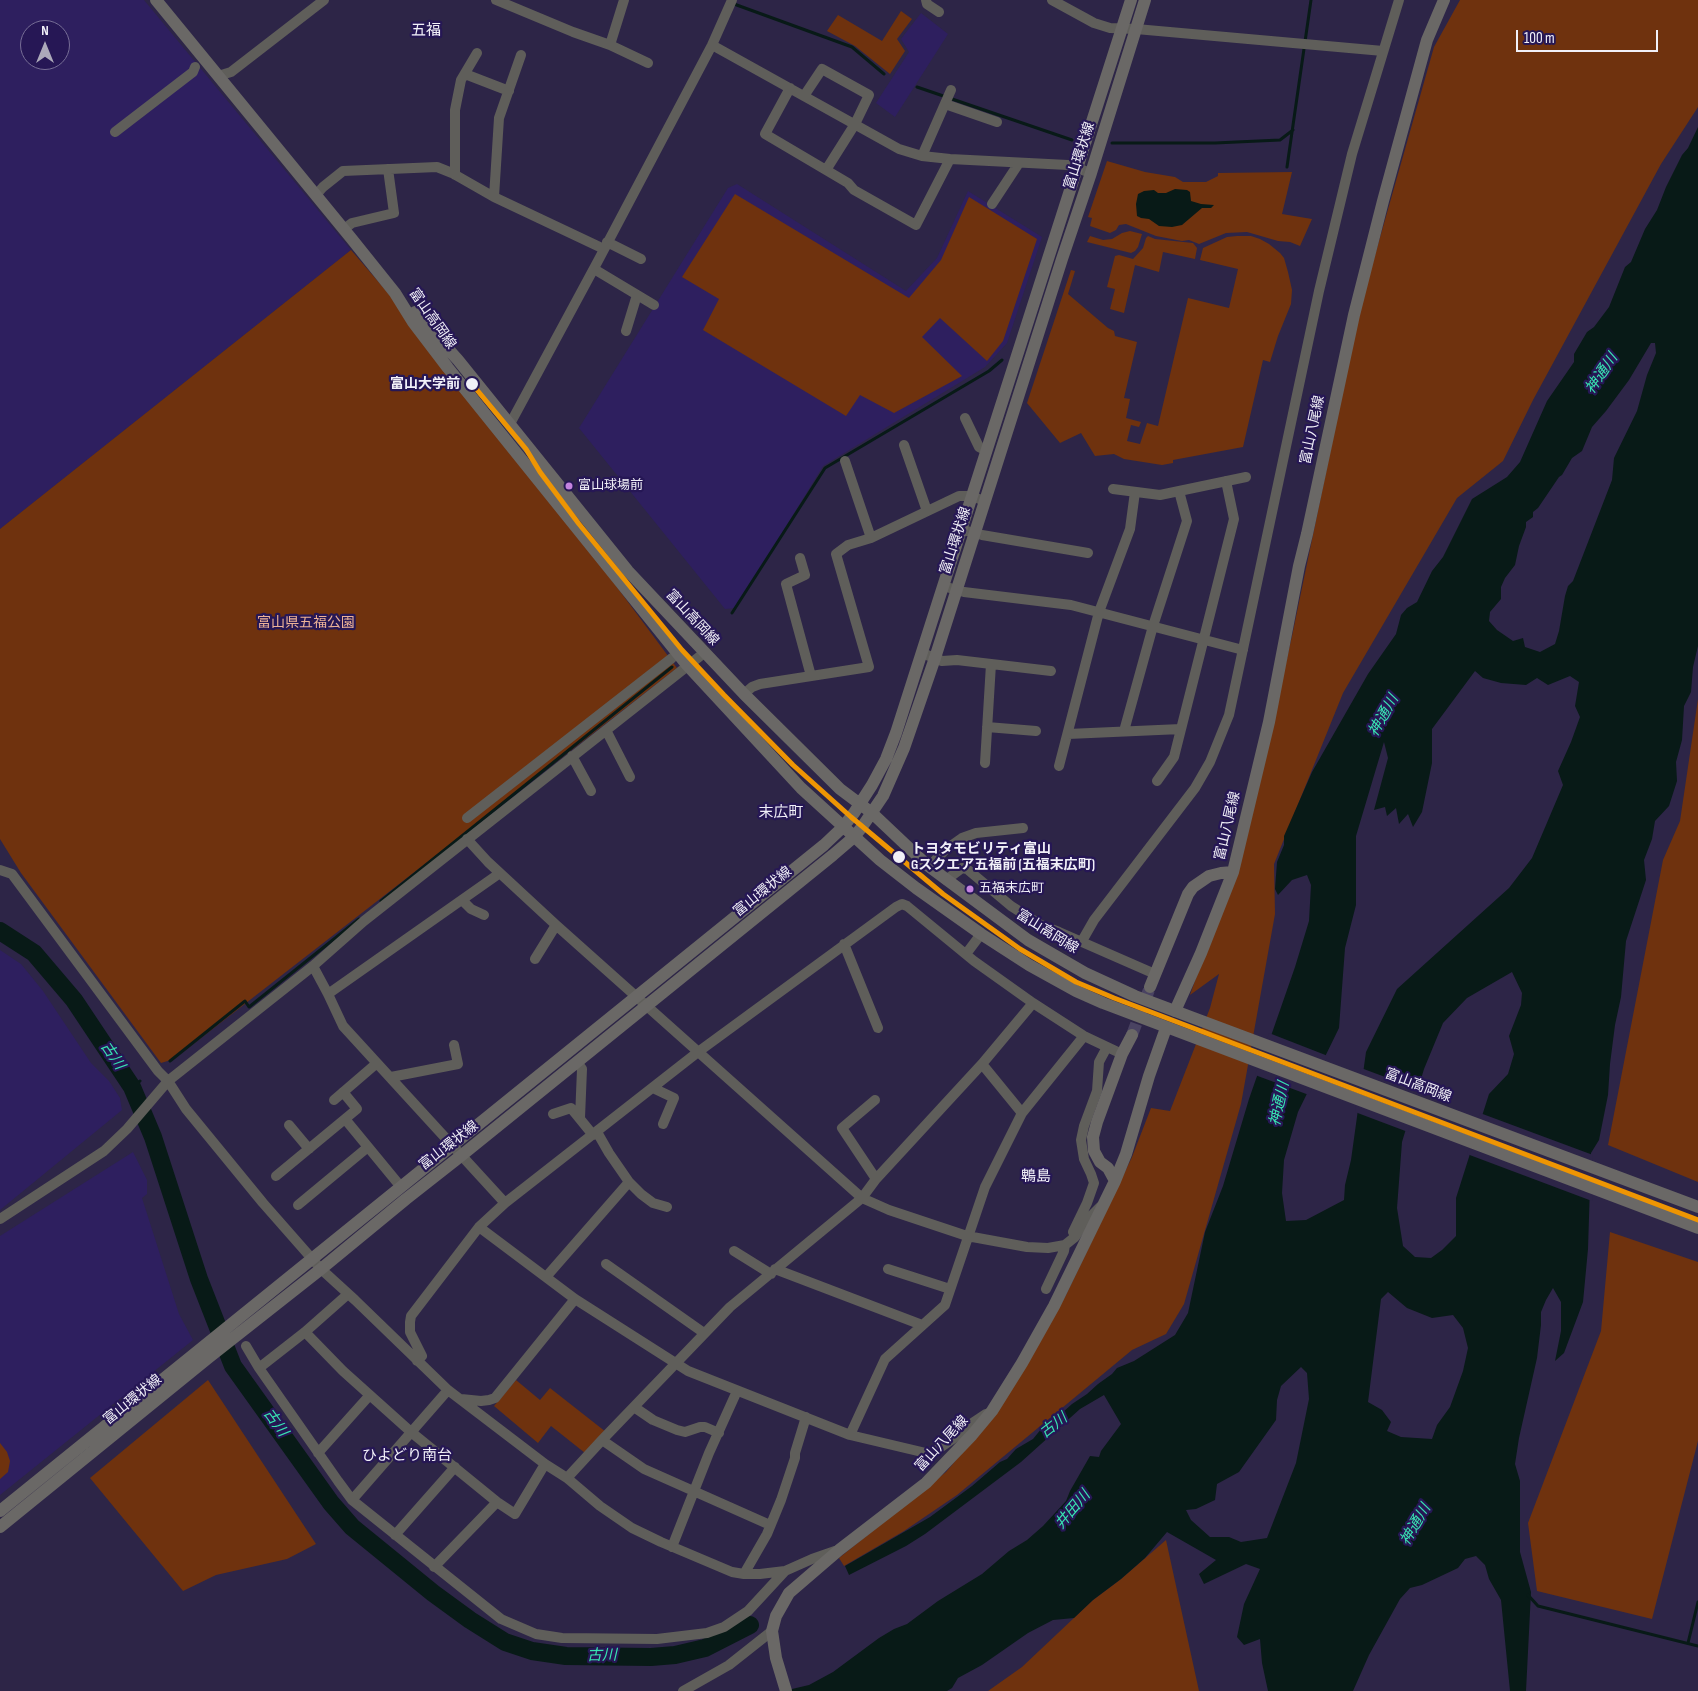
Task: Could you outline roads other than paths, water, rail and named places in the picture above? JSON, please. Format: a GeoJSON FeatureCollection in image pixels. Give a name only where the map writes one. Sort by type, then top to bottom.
{"type":"FeatureCollection","features":[{"type":"Feature","properties":{"kind":"main road"},"geometry":{"type":"LineString","coordinates":[[156,0],[395,293]]}},
{"type":"Feature","properties":{"kind":"main road","name":"富山環状線"},"geometry":{"type":"LineString","coordinates":[[0,1527],[207,1352],[232,1324],[317,1265],[462,1155],[854,837],[872,813],[883,796],[904,748],[956,590],[974,533],[987,451],[1131,0]]}},
{"type":"Feature","properties":{"kind":"main road","name":"富山環状線"},"geometry":{"type":"LineString","coordinates":[[0,1511],[207,1352],[242,1341],[317,1265],[401,1187],[824,845],[843,827],[860,804],[886,759],[896,732],[962,529],[978,499],[1062,259],[1145,0]]}},
{"type":"Feature","properties":{"kind":"main road","name":"富山八尾線"},"geometry":{"type":"LineString","coordinates":[[1178,1012],[1233,872],[1269,722],[1299,566],[1354,315],[1427,40],[1444,0]]}},
{"type":"Feature","properties":{"kind":"main road","name":"富山高岡線"},"geometry":{"type":"LineString","coordinates":[[395,293],[458,360],[624,565],[744,694],[840,789],[872,813],[946,880],[1028,940],[1084,973],[1135,996],[1698,1207]]}},
{"type":"Feature","properties":{"kind":"main road","name":"富山高岡線"},"geometry":{"type":"LineString","coordinates":[[395,293],[413,322],[448,368],[687,665],[801,788],[854,837],[916,888],[1028,965],[1076,991],[1119,1010],[1698,1228]]}},
{"type":"Feature","properties":{"kind":"main road","name":"富山八尾線"},"geometry":{"type":"LineString","coordinates":[[1150,987],[1188,894],[1193,887],[1208,876],[1221,872],[1233,872]]}},
{"type":"Feature","properties":{"kind":"main road","name":"富山八尾線"},"geometry":{"type":"LineString","coordinates":[[786,1691],[776,1658],[772,1631],[776,1616],[789,1593],[839,1550],[926,1483],[992,1411],[1054,1306],[1106,1202],[1126,1154],[1149,1076],[1170,1029]]}},
{"type":"Feature","properties":{"kind":"main road"},"geometry":{"type":"LineString","coordinates":[[1115,1181],[1108,1168],[1100,1162],[1094,1151],[1093,1137],[1096,1122],[1122,1054],[1132,1035]]}},
{"type":"Feature","properties":{"kind":"street"},"geometry":{"type":"LineString","coordinates":[[218,76],[231,72],[324,0]]}},
{"type":"Feature","properties":{"kind":"street"},"geometry":{"type":"LineString","coordinates":[[496,0],[610,45],[648,63]]}},
{"type":"Feature","properties":{"kind":"street"},"geometry":{"type":"LineString","coordinates":[[610,45],[624,0]]}},
{"type":"Feature","properties":{"kind":"street"},"geometry":{"type":"LineString","coordinates":[[510,424],[712,45],[732,0]]}},
{"type":"Feature","properties":{"kind":"street"},"geometry":{"type":"LineString","coordinates":[[926,0],[927,4],[939,12]]}},
{"type":"Feature","properties":{"kind":"street"},"geometry":{"type":"LineString","coordinates":[[1052,0],[1094,23],[1110,28],[1383,51]]}},
{"type":"Feature","properties":{"kind":"street"},"geometry":{"type":"LineString","coordinates":[[1082,942],[1094,920],[1195,788],[1210,762],[1228,715],[1317,299],[1352,154],[1398,0]]}},
{"type":"Feature","properties":{"kind":"street"},"geometry":{"type":"LineString","coordinates":[[712,45],[899,150],[950,160],[1068,165],[1091,173]]}},
{"type":"Feature","properties":{"kind":"street"},"geometry":{"type":"LineString","coordinates":[[456,175],[455,110],[462,80],[477,53]]}},
{"type":"Feature","properties":{"kind":"street"},"geometry":{"type":"LineString","coordinates":[[494,197],[498,118],[521,55]]}},
{"type":"Feature","properties":{"kind":"street"},"geometry":{"type":"LineString","coordinates":[[115,132],[193,72],[196,67]]}},
{"type":"Feature","properties":{"kind":"street"},"geometry":{"type":"LineString","coordinates":[[804,96],[822,69],[869,95],[855,124],[826,170]]}},
{"type":"Feature","properties":{"kind":"street"},"geometry":{"type":"LineString","coordinates":[[465,74],[509,91]]}},
{"type":"Feature","properties":{"kind":"street"},"geometry":{"type":"LineString","coordinates":[[790,88],[765,134],[848,183],[854,190],[916,225],[950,160]]}},
{"type":"Feature","properties":{"kind":"street"},"geometry":{"type":"LineString","coordinates":[[922,156],[948,97],[997,122]]}},
{"type":"Feature","properties":{"kind":"street"},"geometry":{"type":"LineString","coordinates":[[992,204],[1019,163]]}},
{"type":"Feature","properties":{"kind":"street"},"geometry":{"type":"LineString","coordinates":[[316,195],[343,171],[437,167],[456,175],[494,197],[641,259]]}},
{"type":"Feature","properties":{"kind":"street"},"geometry":{"type":"LineString","coordinates":[[348,234],[352,223],[394,213],[388,168]]}},
{"type":"Feature","properties":{"kind":"street"},"geometry":{"type":"LineString","coordinates":[[594,269],[654,305]]}},
{"type":"Feature","properties":{"kind":"street"},"geometry":{"type":"LineString","coordinates":[[626,331],[637,295]]}},
{"type":"Feature","properties":{"kind":"street"},"geometry":{"type":"LineString","coordinates":[[965,418],[979,447],[987,451]]}},
{"type":"Feature","properties":{"kind":"street"},"geometry":{"type":"LineString","coordinates":[[904,445],[927,511]]}},
{"type":"Feature","properties":{"kind":"street"},"geometry":{"type":"LineString","coordinates":[[845,461],[871,538]]}},
{"type":"Feature","properties":{"kind":"street"},"geometry":{"type":"LineString","coordinates":[[1113,489],[1160,495],[1246,477]]}},
{"type":"Feature","properties":{"kind":"street"},"geometry":{"type":"LineString","coordinates":[[1157,782],[1174,757],[1234,519],[1226,481]]}},
{"type":"Feature","properties":{"kind":"street"},"geometry":{"type":"LineString","coordinates":[[1124,731],[1153,626],[1187,521],[1179,491]]}},
{"type":"Feature","properties":{"kind":"street"},"geometry":{"type":"LineString","coordinates":[[1059,766],[1099,612],[1130,529],[1135,492]]}},
{"type":"Feature","properties":{"kind":"street"},"geometry":{"type":"LineString","coordinates":[[744,694],[752,687],[760,684],[869,667],[836,554],[848,546],[871,538],[959,496],[978,499]]}},
{"type":"Feature","properties":{"kind":"street"},"geometry":{"type":"LineString","coordinates":[[962,529],[974,533],[1088,553]]}},
{"type":"Feature","properties":{"kind":"street"},"geometry":{"type":"LineString","coordinates":[[800,558],[806,575],[786,584],[811,676]]}},
{"type":"Feature","properties":{"kind":"street"},"geometry":{"type":"LineString","coordinates":[[943,586],[956,590],[1071,604],[1243,650]]}},
{"type":"Feature","properties":{"kind":"street"},"geometry":{"type":"LineString","coordinates":[[0,1219],[104,1151],[127,1129],[168,1081],[313,966],[467,839],[704,653]]}},
{"type":"Feature","properties":{"kind":"street"},"geometry":{"type":"LineString","coordinates":[[922,653],[942,661],[958,660],[1051,671]]}},
{"type":"Feature","properties":{"kind":"street"},"geometry":{"type":"LineString","coordinates":[[467,818],[672,658]]}},
{"type":"Feature","properties":{"kind":"street"},"geometry":{"type":"LineString","coordinates":[[985,763],[991,664]]}},
{"type":"Feature","properties":{"kind":"street"},"geometry":{"type":"LineString","coordinates":[[987,727],[1036,731]]}},
{"type":"Feature","properties":{"kind":"street"},"geometry":{"type":"LineString","coordinates":[[1068,734],[1182,729]]}},
{"type":"Feature","properties":{"kind":"street"},"geometry":{"type":"LineString","coordinates":[[606,730],[630,777]]}},
{"type":"Feature","properties":{"kind":"street"},"geometry":{"type":"LineString","coordinates":[[572,756],[591,791]]}},
{"type":"Feature","properties":{"kind":"street"},"geometry":{"type":"LineString","coordinates":[[929,866],[945,850],[962,838],[976,833],[1023,828]]}},
{"type":"Feature","properties":{"kind":"street"},"geometry":{"type":"LineString","coordinates":[[467,839],[488,862],[635,997],[862,1198],[889,1210],[968,1236],[1048,1248],[1068,1243],[1086,1221],[1106,1202]]}},
{"type":"Feature","properties":{"kind":"street"},"geometry":{"type":"LineString","coordinates":[[946,880],[962,868],[966,869],[1030,919],[1156,974]]}},
{"type":"Feature","properties":{"kind":"street"},"geometry":{"type":"LineString","coordinates":[[0,870],[12,874],[158,1071],[168,1081],[186,1108],[263,1203],[317,1265],[448,1390],[545,1464],[567,1478],[600,1506],[632,1528],[732,1572],[760,1574],[785,1571],[839,1550]]}},
{"type":"Feature","properties":{"kind":"street"},"geometry":{"type":"LineString","coordinates":[[328,994],[500,873]]}},
{"type":"Feature","properties":{"kind":"street"},"geometry":{"type":"LineString","coordinates":[[462,900],[471,909],[484,915]]}},
{"type":"Feature","properties":{"kind":"street"},"geometry":{"type":"LineString","coordinates":[[417,1361],[422,1356],[410,1332],[411,1316],[479,1227],[505,1203],[698,1052],[844,944],[902,904],[1033,1003],[1084,1036],[1122,1054]]}},
{"type":"Feature","properties":{"kind":"street"},"geometry":{"type":"LineString","coordinates":[[535,959],[556,925]]}},
{"type":"Feature","properties":{"kind":"street"},"geometry":{"type":"LineString","coordinates":[[966,954],[981,934]]}},
{"type":"Feature","properties":{"kind":"street"},"geometry":{"type":"LineString","coordinates":[[844,944],[878,1028]]}},
{"type":"Feature","properties":{"kind":"street"},"geometry":{"type":"LineString","coordinates":[[313,966],[343,1026],[505,1203]]}},
{"type":"Feature","properties":{"kind":"street"},"geometry":{"type":"LineString","coordinates":[[567,1478],[730,1307],[862,1198],[876,1179],[982,1064],[1033,1003]]}},
{"type":"Feature","properties":{"kind":"street"},"geometry":{"type":"LineString","coordinates":[[850,1435],[885,1359],[945,1306],[984,1187],[1022,1113],[1084,1036]]}},
{"type":"Feature","properties":{"kind":"street"},"geometry":{"type":"LineString","coordinates":[[391,1077],[458,1064],[454,1045]]}},
{"type":"Feature","properties":{"kind":"street"},"geometry":{"type":"LineString","coordinates":[[1046,1289],[1087,1203],[1094,1183],[1084,1159],[1081,1140],[1097,1091],[1099,1062],[1107,1047]]}},
{"type":"Feature","properties":{"kind":"street"},"geometry":{"type":"LineString","coordinates":[[577,1062],[582,1069],[580,1118]]}},
{"type":"Feature","properties":{"kind":"street"},"geometry":{"type":"LineString","coordinates":[[334,1100],[377,1063]]}},
{"type":"Feature","properties":{"kind":"street"},"geometry":{"type":"LineString","coordinates":[[982,1064],[1022,1113]]}},
{"type":"Feature","properties":{"kind":"street"},"geometry":{"type":"LineString","coordinates":[[653,1088],[674,1098],[663,1124]]}},
{"type":"Feature","properties":{"kind":"street"},"geometry":{"type":"LineString","coordinates":[[276,1176],[357,1108],[343,1092]]}},
{"type":"Feature","properties":{"kind":"street"},"geometry":{"type":"LineString","coordinates":[[875,1100],[842,1128],[876,1179]]}},
{"type":"Feature","properties":{"kind":"street"},"geometry":{"type":"LineString","coordinates":[[553,1114],[571,1108],[595,1134],[629,1182],[653,1203],[668,1207]]}},
{"type":"Feature","properties":{"kind":"street"},"geometry":{"type":"LineString","coordinates":[[345,1119],[401,1187]]}},
{"type":"Feature","properties":{"kind":"street"},"geometry":{"type":"LineString","coordinates":[[289,1124],[309,1149]]}},
{"type":"Feature","properties":{"kind":"street"},"geometry":{"type":"LineString","coordinates":[[298,1205],[368,1147]]}},
{"type":"Feature","properties":{"kind":"street"},"geometry":{"type":"LineString","coordinates":[[546,1277],[629,1182]]}},
{"type":"Feature","properties":{"kind":"street"},"geometry":{"type":"LineString","coordinates":[[479,1227],[575,1299],[674,1364],[850,1435],[926,1453],[934,1452],[971,1424],[992,1411]]}},
{"type":"Feature","properties":{"kind":"street"},"geometry":{"type":"LineString","coordinates":[[734,1251],[773,1272],[922,1325]]}},
{"type":"Feature","properties":{"kind":"street"},"geometry":{"type":"LineString","coordinates":[[606,1264],[704,1334]]}},
{"type":"Feature","properties":{"kind":"street"},"geometry":{"type":"LineString","coordinates":[[888,1270],[950,1289]]}},
{"type":"Feature","properties":{"kind":"street"},"geometry":{"type":"LineString","coordinates":[[259,1368],[305,1332],[348,1294]]}},
{"type":"Feature","properties":{"kind":"street"},"geometry":{"type":"LineString","coordinates":[[461,1399],[481,1401],[495,1398],[575,1299]]}},
{"type":"Feature","properties":{"kind":"street"},"geometry":{"type":"LineString","coordinates":[[305,1332],[369,1396],[497,1502],[515,1514],[545,1464]]}},
{"type":"Feature","properties":{"kind":"street"},"geometry":{"type":"LineString","coordinates":[[242,1341],[352,1500],[501,1619],[536,1634],[562,1638],[657,1639],[707,1633],[724,1627],[748,1611],[785,1571]]}},
{"type":"Feature","properties":{"kind":"street"},"geometry":{"type":"LineString","coordinates":[[352,1500],[448,1390]]}},
{"type":"Feature","properties":{"kind":"street"},"geometry":{"type":"LineString","coordinates":[[672,1546],[737,1391]]}},
{"type":"Feature","properties":{"kind":"street"},"geometry":{"type":"LineString","coordinates":[[318,1453],[369,1396]]}},
{"type":"Feature","properties":{"kind":"street"},"geometry":{"type":"LineString","coordinates":[[634,1408],[653,1420],[677,1430],[685,1432],[706,1427],[719,1433]]}},
{"type":"Feature","properties":{"kind":"street"},"geometry":{"type":"LineString","coordinates":[[744,1574],[770,1525],[795,1458],[806,1417]]}},
{"type":"Feature","properties":{"kind":"street"},"geometry":{"type":"LineString","coordinates":[[602,1440],[644,1469],[770,1525]]}},
{"type":"Feature","properties":{"kind":"street"},"geometry":{"type":"LineString","coordinates":[[395,1535],[454,1467]]}},
{"type":"Feature","properties":{"kind":"street"},"geometry":{"type":"LineString","coordinates":[[434,1567],[497,1502]]}},
{"type":"Feature","properties":{"kind":"street"},"geometry":{"type":"LineString","coordinates":[[683,1691],[729,1665],[772,1631]]}},
{"type":"Feature","properties":{"kind":"water"},"geometry":{"type":"Polygon","coordinates":[[[1698,127],[1698,646],[1693,667],[1691,692],[1684,706],[1682,740],[1676,762],[1677,781],[1669,806],[1655,821],[1652,839],[1644,860],[1646,880],[1626,941],[1621,997],[1610,1064],[1608,1095],[1599,1140],[1591,1153],[1588,1249],[1583,1302],[1564,1353],[1555,1361],[1561,1331],[1561,1302],[1553,1288],[1546,1300],[1541,1312],[1537,1358],[1519,1438],[1515,1464],[1520,1481],[1520,1552],[1531,1592],[1526,1691],[1510,1691],[1501,1600],[1489,1579],[1485,1565],[1476,1556],[1465,1559],[1458,1568],[1422,1585],[1410,1588],[1400,1599],[1369,1655],[1353,1691],[1268,1691],[1262,1663],[1260,1639],[1244,1645],[1237,1637],[1244,1604],[1260,1569],[1246,1564],[1204,1584],[1199,1574],[1216,1560],[1167,1532],[1145,1558],[1074,1618],[1053,1620],[1028,1633],[982,1665],[958,1678],[952,1688],[947,1691],[789,1691],[809,1685],[833,1672],[879,1638],[907,1624],[938,1601],[982,1574],[1043,1526],[1066,1501],[1090,1456],[1099,1457],[1101,1451],[1121,1424],[1104,1395],[1080,1409],[1021,1462],[925,1534],[906,1546],[849,1575],[845,1566],[930,1517],[972,1486],[1000,1462],[1007,1459],[1016,1449],[1033,1439],[1042,1428],[1112,1374],[1117,1368],[1134,1361],[1175,1335],[1188,1313],[1205,1232],[1223,1186],[1249,1099],[1309,921],[1311,885],[1307,875],[1292,880],[1278,895],[1275,889],[1277,862],[1284,845],[1284,836],[1312,772],[1368,674],[1396,634],[1401,615],[1407,608],[1417,602],[1432,571],[1443,557],[1472,499],[1507,477],[1520,462],[1547,401],[1574,362],[1574,354],[1587,332],[1594,327],[1609,307],[1625,267],[1631,262],[1645,229],[1657,210],[1682,155],[1688,148],[1698,127]],[[1651,343],[1629,380],[1592,427],[1582,451],[1572,458],[1562,475],[1533,512],[1533,517],[1526,522],[1515,565],[1501,587],[1501,599],[1490,612],[1489,621],[1497,630],[1513,641],[1523,638],[1525,647],[1540,652],[1555,644],[1568,586],[1573,581],[1612,480],[1614,458],[1637,411],[1647,375],[1656,353],[1655,343],[1651,343]],[[1475,671],[1432,729],[1432,763],[1422,812],[1413,827],[1408,814],[1399,824],[1396,808],[1387,816],[1385,807],[1374,810],[1388,758],[1384,742],[1356,836],[1356,905],[1345,948],[1339,1028],[1298,1112],[1284,1160],[1282,1193],[1286,1221],[1306,1220],[1344,1200],[1366,1052],[1397,989],[1509,888],[1532,858],[1563,785],[1558,771],[1580,717],[1575,706],[1579,682],[1570,676],[1548,685],[1537,678],[1526,685],[1501,683],[1483,678],[1475,671]],[[1512,972],[1467,998],[1443,1023],[1424,1069],[1402,1142],[1397,1208],[1403,1246],[1415,1257],[1431,1258],[1456,1236],[1456,1198],[1489,1094],[1508,1074],[1514,1054],[1509,1036],[1521,1005],[1522,993],[1512,972]],[[1388,1292],[1381,1299],[1368,1402],[1382,1410],[1391,1422],[1387,1431],[1401,1437],[1432,1439],[1437,1425],[1450,1407],[1463,1371],[1468,1348],[1463,1328],[1453,1315],[1432,1318],[1407,1308],[1388,1292]],[[1301,1367],[1281,1386],[1277,1400],[1276,1420],[1239,1472],[1217,1484],[1215,1500],[1196,1509],[1186,1510],[1191,1520],[1210,1537],[1229,1537],[1241,1542],[1267,1538],[1296,1463],[1309,1399],[1307,1373],[1301,1367]]]}},
{"type":"Feature","properties":{"kind":"water"},"geometry":{"type":"Polygon","coordinates":[[[1175,189],[1190,192],[1191,201],[1214,205],[1211,208],[1202,208],[1182,225],[1172,227],[1159,226],[1149,219],[1137,216],[1136,204],[1138,194],[1154,190],[1158,193],[1166,193],[1175,189]]]}},
{"type":"Feature","properties":{"kind":"waterway"},"geometry":{"type":"LineString","coordinates":[[1287,167],[1311,0]]}},
{"type":"Feature","properties":{"kind":"waterway"},"geometry":{"type":"LineString","coordinates":[[734,4],[852,47],[884,74]]}},
{"type":"Feature","properties":{"kind":"waterway"},"geometry":{"type":"LineString","coordinates":[[917,87],[1072,140]]}},
{"type":"Feature","properties":{"kind":"waterway"},"geometry":{"type":"LineString","coordinates":[[1112,143],[1215,143],[1280,140],[1293,130]]}},
{"type":"Feature","properties":{"kind":"waterway"},"geometry":{"type":"LineString","coordinates":[[732,613],[825,468],[989,371],[1002,360]]}},
{"type":"Feature","properties":{"kind":"waterway"},"geometry":{"type":"LineString","coordinates":[[381,901],[672,667]]}},
{"type":"Feature","properties":{"kind":"waterway"},"geometry":{"type":"LineString","coordinates":[[170,1061],[245,1001],[249,1007],[359,919]]}},
{"type":"Feature","properties":{"kind":"waterway","name":"古川"},"geometry":{"type":"LineString","coordinates":[[0,931],[34,953],[74,1000],[132,1087],[153,1137],[199,1279],[233,1366],[331,1503],[352,1527],[433,1593],[470,1620],[505,1642],[532,1651],[566,1656],[651,1657],[675,1655],[705,1648],[750,1625]]}},
{"type":"Feature","properties":{"kind":"waterway"},"geometry":{"type":"LineString","coordinates":[[132,1087],[140,1081]]}},
{"type":"Feature","properties":{"kind":"waterway"},"geometry":{"type":"LineString","coordinates":[[1528,1595],[1538,1606],[1698,1646]]}},
{"type":"Feature","properties":{"kind":"waterway"},"geometry":{"type":"LineString","coordinates":[[1688,1643],[1698,1602]]}},
{"type":"Feature","properties":{"kind":"tunnel"},"geometry":{"type":"LineString","coordinates":[[1132,1035],[1150,987]]}},
{"type":"Feature","properties":{"kind":"place","name":"富山大学前"},"geometry":{"type":"Point","coordinates":[472,384]}},
{"type":"Feature","properties":{"kind":"place","name":"富山球場前"},"geometry":{"type":"Point","coordinates":[569,486]}},
{"type":"Feature","properties":{"kind":"place","name":"トヨタモビリティ富山 Gスクエア五福前 (五福末広町)"},"geometry":{"type":"Point","coordinates":[899,857]}},
{"type":"Feature","properties":{"kind":"place","name":"五福末広町"},"geometry":{"type":"Point","coordinates":[970,889]}},
{"type":"Feature","properties":{"kind":"district","name":"五福"},"geometry":{"type":"Point","coordinates":[426,31]}},
{"type":"Feature","properties":{"kind":"district","name":"末広町"},"geometry":{"type":"Point","coordinates":[781,813]}},
{"type":"Feature","properties":{"kind":"district","name":"鵯島"},"geometry":{"type":"Point","coordinates":[1036,1177]}},
{"type":"Feature","properties":{"kind":"district","name":"ひよどり南台"},"geometry":{"type":"Point","coordinates":[407,1456]}},
{"type":"Feature","properties":{"kind":"water label","name":"神通川"},"geometry":{"type":"Point","coordinates":[1602,374]}},
{"type":"Feature","properties":{"kind":"water label","name":"神通川"},"geometry":{"type":"Point","coordinates":[1384,716]}},
{"type":"Feature","properties":{"kind":"water label","name":"神通川"},"geometry":{"type":"Point","coordinates":[1280,1104]}},
{"type":"Feature","properties":{"kind":"water label","name":"井田川"},"geometry":{"type":"Point","coordinates":[1073,1510]}},
{"type":"Feature","properties":{"kind":"water label","name":"神通川"},"geometry":{"type":"Point","coordinates":[1416,1525]}},
{"type":"Feature","properties":{"kind":"park label","name":"富山県五福公園"},"geometry":{"type":"Point","coordinates":[306,623]}}]}
